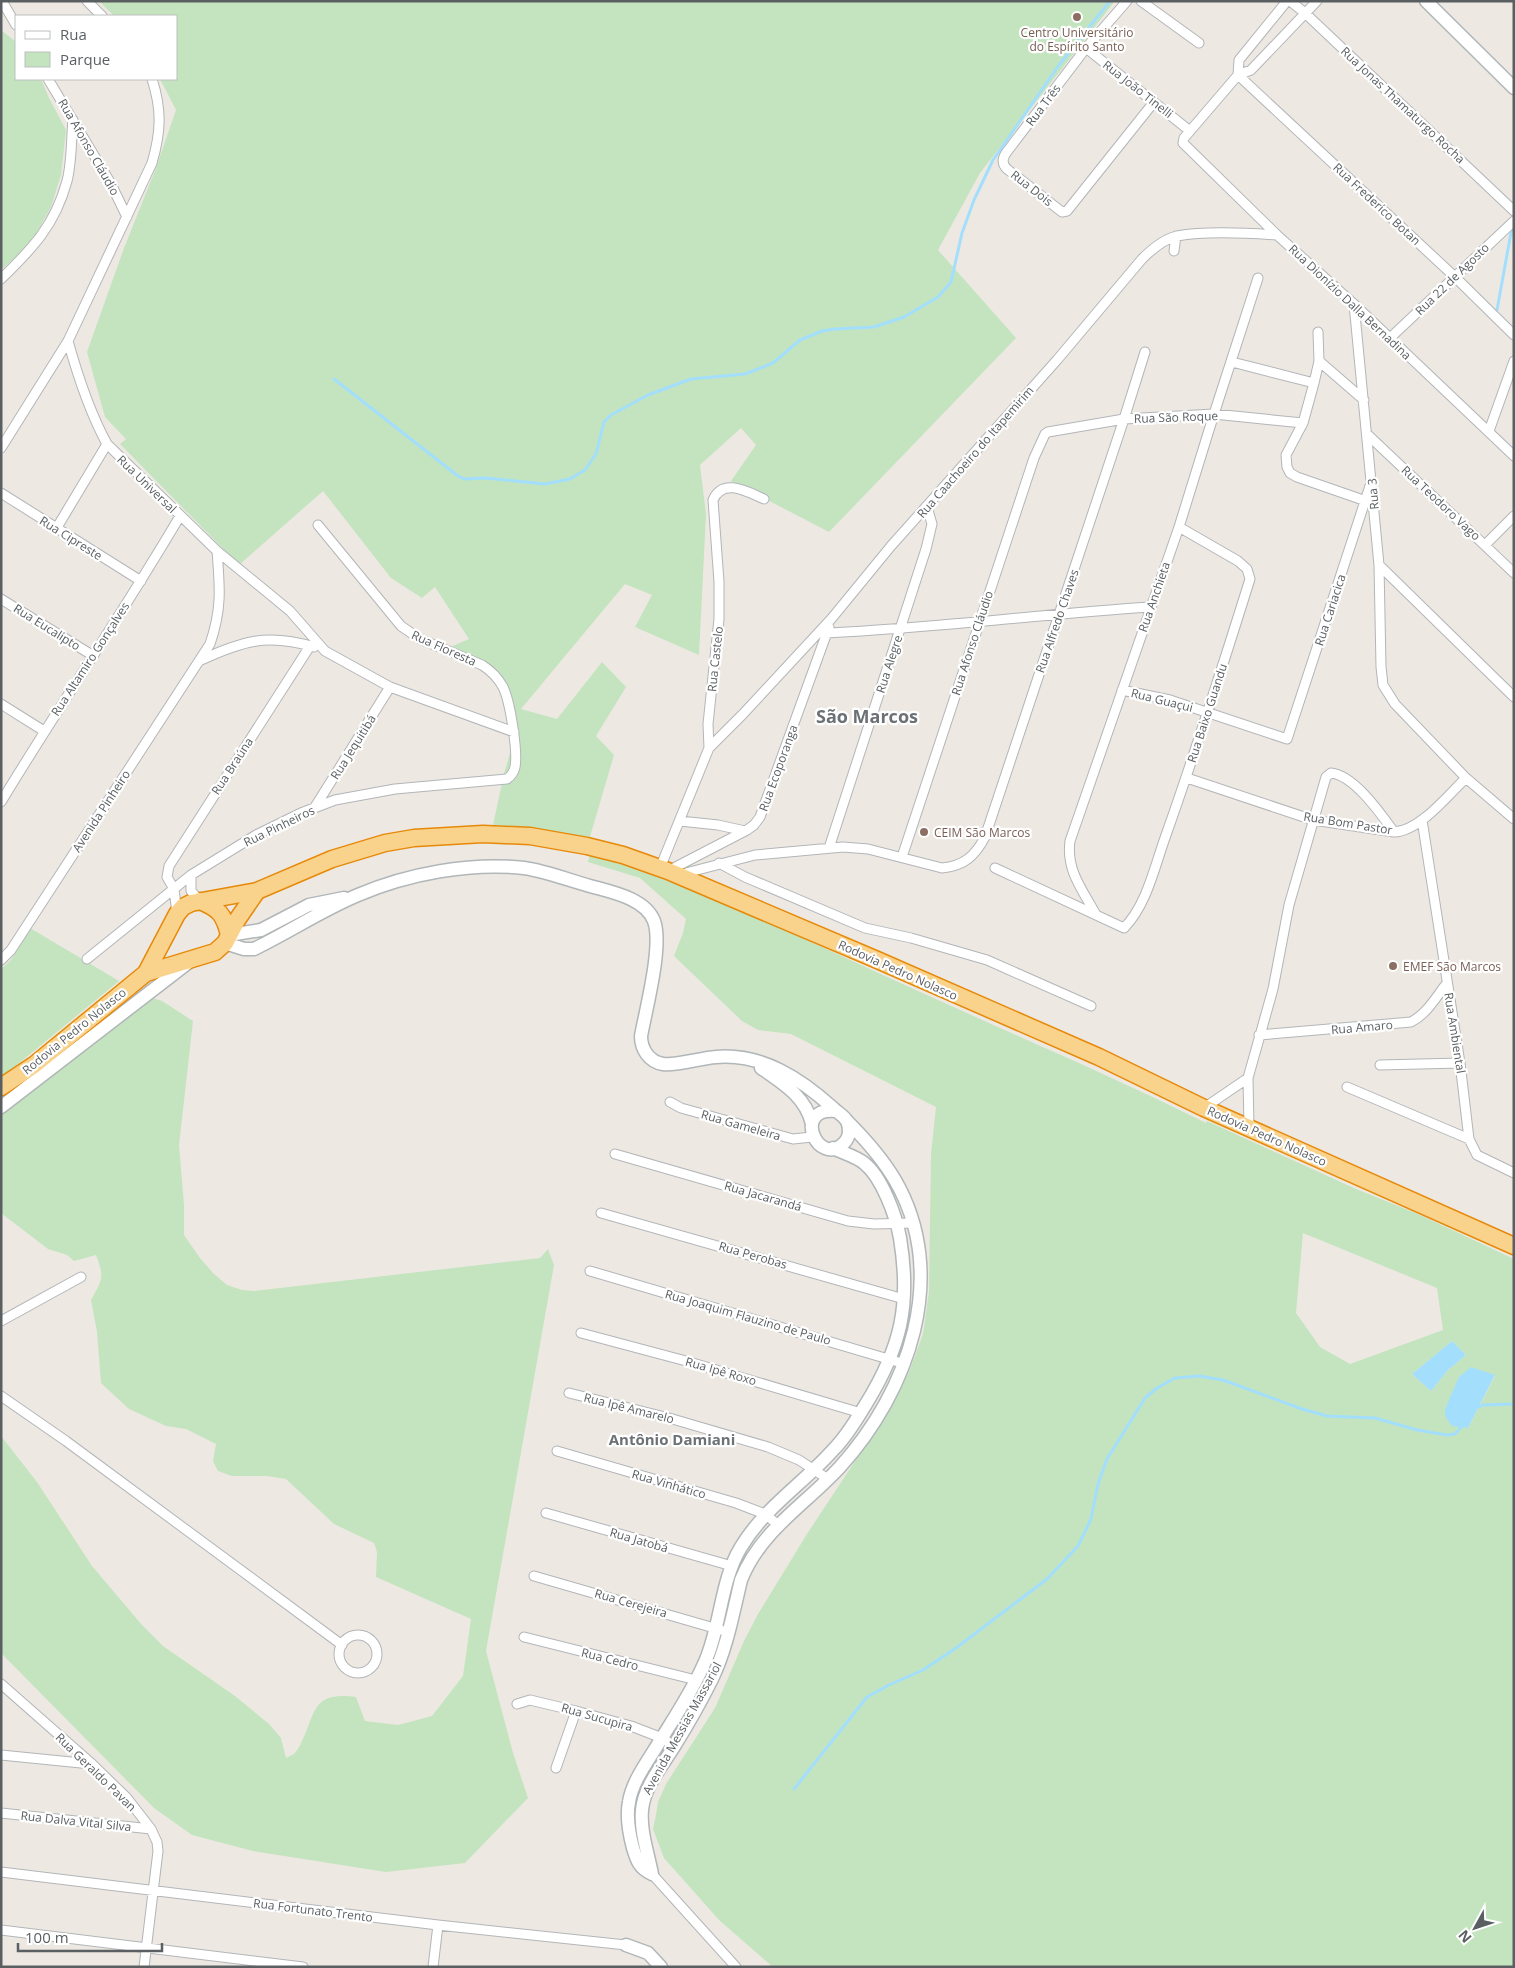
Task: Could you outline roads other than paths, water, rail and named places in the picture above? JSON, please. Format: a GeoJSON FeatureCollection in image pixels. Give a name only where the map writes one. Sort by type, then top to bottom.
{"type":"FeatureCollection","features":[{"type":"Feature","properties":{"kind":"highway","name":"Rodovia Pedro Nolasco"},"geometry":{"type":"LineString","coordinates":[[1,1087],[34,1065],[146,973],[177,914],[183,907],[191,903],[257,891],[308,868],[353,852],[404,840],[443,835],[530,836],[587,846],[669,871],[1099,1057],[1204,1108],[1514,1246]]}},
{"type":"Feature","properties":{"kind":"highway","name":"Rodovia Pedro Nolasco"},"geometry":{"type":"LineString","coordinates":[[146,973],[215,952],[227,939],[237,920],[257,891]]}},
{"type":"Feature","properties":{"kind":"highway"},"geometry":{"type":"LineString","coordinates":[[200,901],[215,907],[225,918],[227,939]]}},
{"type":"Feature","properties":{"kind":"highway"},"geometry":{"type":"LineString","coordinates":[[169,931],[172,947],[178,954],[193,959]]}},
{"type":"Feature","properties":{"kind":"street"},"geometry":{"type":"LineString","coordinates":[[2,1],[15,24]]}},
{"type":"Feature","properties":{"kind":"street"},"geometry":{"type":"LineString","coordinates":[[87,1],[101,15]]}},
{"type":"Feature","properties":{"kind":"street","name":"Rua Três"},"geometry":{"type":"LineString","coordinates":[[1003,163],[1006,153],[1086,48],[1127,1]]}},
{"type":"Feature","properties":{"kind":"street"},"geometry":{"type":"LineString","coordinates":[[1141,1],[1199,43]]}},
{"type":"Feature","properties":{"kind":"street"},"geometry":{"type":"LineString","coordinates":[[1238,75],[1239,60],[1289,1]]}},
{"type":"Feature","properties":{"kind":"street","name":"Rua Jonas Thamaturgo Rocha"},"geometry":{"type":"LineString","coordinates":[[1289,1],[1305,13],[1514,211]]}},
{"type":"Feature","properties":{"kind":"street"},"geometry":{"type":"LineString","coordinates":[[1190,131],[1238,75],[1251,70],[1317,1]]}},
{"type":"Feature","properties":{"kind":"street"},"geometry":{"type":"LineString","coordinates":[[1426,1],[1514,88]]}},
{"type":"Feature","properties":{"kind":"street","name":"Rua João Tinelli"},"geometry":{"type":"LineString","coordinates":[[1086,48],[1190,131]]}},
{"type":"Feature","properties":{"kind":"street","name":"Rua Frederico Botan"},"geometry":{"type":"LineString","coordinates":[[1238,75],[1455,276],[1514,335]]}},
{"type":"Feature","properties":{"kind":"street","name":"Rua Afonso Cláudio"},"geometry":{"type":"LineString","coordinates":[[49,80],[110,182],[127,217]]}},
{"type":"Feature","properties":{"kind":"street"},"geometry":{"type":"LineString","coordinates":[[1,448],[68,341],[152,163],[158,142],[160,110],[152,80]]}},
{"type":"Feature","properties":{"kind":"street","name":"Rua Dois"},"geometry":{"type":"LineString","coordinates":[[1003,163],[1007,169],[1062,212],[1068,210],[1154,102]]}},
{"type":"Feature","properties":{"kind":"street"},"geometry":{"type":"LineString","coordinates":[[1,279],[30,251],[49,227],[67,180],[73,120]]}},
{"type":"Feature","properties":{"kind":"street","name":"Rua Dionízio Dalla Bernadina"},"geometry":{"type":"LineString","coordinates":[[1190,131],[1182,141],[1187,148],[1277,235],[1489,430],[1514,456]]}},
{"type":"Feature","properties":{"kind":"street","name":"Rua 22 de Agosto"},"geometry":{"type":"LineString","coordinates":[[1390,338],[1514,221]]}},
{"type":"Feature","properties":{"kind":"street","name":"Rua Caachoeiro do Itapemirim"},"geometry":{"type":"LineString","coordinates":[[709,748],[832,618],[864,578],[1057,360],[1142,259],[1161,244],[1176,236],[1214,234],[1277,235]]}},
{"type":"Feature","properties":{"kind":"street"},"geometry":{"type":"LineString","coordinates":[[1174,251],[1176,236]]}},
{"type":"Feature","properties":{"kind":"street","name":"Rua Anchieta"},"geometry":{"type":"LineString","coordinates":[[1095,913],[1072,872],[1069,853],[1074,828],[1179,527],[1258,278]]}},
{"type":"Feature","properties":{"kind":"street","name":"Rua 3"},"geometry":{"type":"LineString","coordinates":[[1354,304],[1379,565],[1383,685],[1395,704],[1466,778]]}},
{"type":"Feature","properties":{"kind":"street"},"geometry":{"type":"LineString","coordinates":[[1318,332],[1319,361],[1303,423],[1286,455],[1287,467],[1290,473],[1297,477],[1366,501]]}},
{"type":"Feature","properties":{"kind":"street","name":"Rua Universal"},"geometry":{"type":"LineString","coordinates":[[68,341],[85,398],[95,423],[107,444],[217,551],[290,611],[324,651],[390,687],[514,732]]}},
{"type":"Feature","properties":{"kind":"street","name":"Rua Alfredo Chaves"},"geometry":{"type":"LineString","coordinates":[[902,857],[942,868],[953,867],[970,858],[985,837],[1145,352]]}},
{"type":"Feature","properties":{"kind":"street"},"geometry":{"type":"LineString","coordinates":[[1319,361],[1364,400]]}},
{"type":"Feature","properties":{"kind":"street"},"geometry":{"type":"LineString","coordinates":[[1489,430],[1514,361]]}},
{"type":"Feature","properties":{"kind":"street"},"geometry":{"type":"LineString","coordinates":[[1232,362],[1314,382]]}},
{"type":"Feature","properties":{"kind":"street","name":"Rua São Roque"},"geometry":{"type":"LineString","coordinates":[[1048,432],[1124,419],[1214,414],[1303,423]]}},
{"type":"Feature","properties":{"kind":"street","name":"Rua Afonso Cláudio"},"geometry":{"type":"LineString","coordinates":[[902,857],[1034,458],[1048,432]]}},
{"type":"Feature","properties":{"kind":"street","name":"Rua Teodoro Vago"},"geometry":{"type":"LineString","coordinates":[[1367,434],[1514,573]]}},
{"type":"Feature","properties":{"kind":"street"},"geometry":{"type":"LineString","coordinates":[[56,529],[107,444]]}},
{"type":"Feature","properties":{"kind":"street","name":"Rua Cariacica"},"geometry":{"type":"LineString","coordinates":[[1287,739],[1372,481]]}},
{"type":"Feature","properties":{"kind":"street","name":"Rua Castelo"},"geometry":{"type":"LineString","coordinates":[[669,871],[680,821],[709,748],[708,724],[719,598],[713,500],[718,492],[728,487],[764,499]]}},
{"type":"Feature","properties":{"kind":"street","name":"Rua Cipreste"},"geometry":{"type":"LineString","coordinates":[[1,493],[141,582]]}},
{"type":"Feature","properties":{"kind":"street","name":"Rua Alegre"},"geometry":{"type":"LineString","coordinates":[[829,848],[930,534],[932,524],[927,507]]}},
{"type":"Feature","properties":{"kind":"street","name":"Rua Altamiro Gonçalves"},"geometry":{"type":"LineString","coordinates":[[1,802],[92,655],[141,582],[180,516]]}},
{"type":"Feature","properties":{"kind":"street"},"geometry":{"type":"LineString","coordinates":[[1485,545],[1514,516]]}},
{"type":"Feature","properties":{"kind":"street","name":"Rua Floresta"},"geometry":{"type":"LineString","coordinates":[[318,525],[401,626],[420,639],[482,664],[492,673],[503,688],[514,732],[516,764],[511,776],[507,779]]}},
{"type":"Feature","properties":{"kind":"street","name":"Rua Baixo Guandu"},"geometry":{"type":"LineString","coordinates":[[1095,913],[1124,928],[1132,921],[1140,904],[1208,713],[1250,579],[1247,569],[1238,561],[1179,527]]}},
{"type":"Feature","properties":{"kind":"street","name":"Avenida Pinheiro"},"geometry":{"type":"LineString","coordinates":[[1,960],[11,950],[210,644],[217,623],[220,587],[217,551]]}},
{"type":"Feature","properties":{"kind":"street"},"geometry":{"type":"LineString","coordinates":[[1379,565],[1514,697]]}},
{"type":"Feature","properties":{"kind":"street","name":"Rua Eucalipto"},"geometry":{"type":"LineString","coordinates":[[1,599],[92,655]]}},
{"type":"Feature","properties":{"kind":"street"},"geometry":{"type":"LineString","coordinates":[[827,633],[900,629],[1059,613],[1150,607]]}},
{"type":"Feature","properties":{"kind":"street","name":"Rua Ecoporanga"},"geometry":{"type":"LineString","coordinates":[[669,871],[745,831],[754,825],[765,808],[832,618]]}},
{"type":"Feature","properties":{"kind":"street"},"geometry":{"type":"LineString","coordinates":[[199,661],[227,648],[260,640],[276,640],[310,646],[324,651]]}},
{"type":"Feature","properties":{"kind":"street","name":"Rua Braúna"},"geometry":{"type":"LineString","coordinates":[[177,914],[174,889],[169,882],[167,871],[175,854],[310,646]]}},
{"type":"Feature","properties":{"kind":"street","name":"Rua Jequitibá"},"geometry":{"type":"LineString","coordinates":[[315,807],[390,687]]}},
{"type":"Feature","properties":{"kind":"street","name":"Rua Guaçui"},"geometry":{"type":"LineString","coordinates":[[1122,690],[1152,696],[1287,739]]}},
{"type":"Feature","properties":{"kind":"street"},"geometry":{"type":"LineString","coordinates":[[1,704],[44,731]]}},
{"type":"Feature","properties":{"kind":"street"},"geometry":{"type":"LineString","coordinates":[[1250,1128],[1248,1078],[1274,989],[1289,905],[1324,781],[1331,773],[1336,773],[1355,786],[1374,806],[1394,832]]}},
{"type":"Feature","properties":{"kind":"street","name":"Rua Bom Pastor"},"geometry":{"type":"LineString","coordinates":[[1186,778],[1312,820],[1394,832],[1413,827],[1466,778]]}},
{"type":"Feature","properties":{"kind":"street"},"geometry":{"type":"LineString","coordinates":[[1466,778],[1514,819]]}},
{"type":"Feature","properties":{"kind":"street","name":"Rua Pinheiros"},"geometry":{"type":"LineString","coordinates":[[87,959],[191,875],[256,835],[315,807],[335,800],[395,789],[507,779]]}},
{"type":"Feature","properties":{"kind":"street","name":"Rua Ambiental"},"geometry":{"type":"LineString","coordinates":[[1422,820],[1460,1063],[1469,1140],[1477,1155],[1514,1173]]}},
{"type":"Feature","properties":{"kind":"street"},"geometry":{"type":"LineString","coordinates":[[680,821],[708,823],[745,831]]}},
{"type":"Feature","properties":{"kind":"street"},"geometry":{"type":"LineString","coordinates":[[669,871],[755,855],[829,848],[868,849],[902,857]]}},
{"type":"Feature","properties":{"kind":"street"},"geometry":{"type":"LineString","coordinates":[[719,863],[745,877],[865,928],[920,940],[987,960],[1091,1006]]}},
{"type":"Feature","properties":{"kind":"street"},"geometry":{"type":"LineString","coordinates":[[227,939],[244,949],[254,948],[356,896],[385,884],[459,868],[500,866],[526,868],[630,898],[650,915],[654,922],[656,952],[641,1036],[641,1042],[646,1055],[664,1065],[716,1057],[749,1060],[767,1064],[802,1083],[842,1115],[849,1127],[847,1138],[839,1147],[821,1146],[812,1130],[810,1113],[800,1099],[749,1060]]}},
{"type":"Feature","properties":{"kind":"street"},"geometry":{"type":"LineString","coordinates":[[995,868],[1095,913]]}},
{"type":"Feature","properties":{"kind":"street"},"geometry":{"type":"LineString","coordinates":[[191,875],[191,891],[200,901]]}},
{"type":"Feature","properties":{"kind":"street"},"geometry":{"type":"LineString","coordinates":[[1,1107],[193,959]]}},
{"type":"Feature","properties":{"kind":"street","name":"Rua Amaro"},"geometry":{"type":"LineString","coordinates":[[1259,1035],[1411,1022],[1425,1011],[1447,983]]}},
{"type":"Feature","properties":{"kind":"street"},"geometry":{"type":"LineString","coordinates":[[1380,1065],[1460,1063]]}},
{"type":"Feature","properties":{"kind":"street"},"geometry":{"type":"LineString","coordinates":[[1204,1108],[1248,1078]]}},
{"type":"Feature","properties":{"kind":"street"},"geometry":{"type":"LineString","coordinates":[[1346,1087],[1469,1140]]}},
{"type":"Feature","properties":{"kind":"street","name":"Rua Gameleira"},"geometry":{"type":"LineString","coordinates":[[670,1102],[681,1108],[793,1139],[812,1130]]}},
{"type":"Feature","properties":{"kind":"street"},"geometry":{"type":"LineString","coordinates":[[812,1130],[821,1113],[828,1110],[836,1111]]}},
{"type":"Feature","properties":{"kind":"street","name":"Avenida Messias Massariol"},"geometry":{"type":"LineString","coordinates":[[652,1874],[644,1835],[642,1809],[652,1782],[719,1664],[746,1567],[752,1556],[777,1524],[828,1479],[851,1455],[875,1422],[898,1383],[913,1336],[919,1301],[920,1262],[913,1223],[895,1180],[864,1138],[847,1121]]}},
{"type":"Feature","properties":{"kind":"street","name":"Avenida Messias Massariol"},"geometry":{"type":"LineString","coordinates":[[652,1874],[638,1864],[629,1827],[629,1801],[638,1777],[705,1663],[732,1566],[740,1548],[765,1514],[834,1450],[861,1413],[890,1359],[898,1334],[904,1299],[905,1268],[898,1224],[884,1193],[869,1168],[859,1160],[833,1148]]}},
{"type":"Feature","properties":{"kind":"street","name":"Rua Jacarandá"},"geometry":{"type":"LineString","coordinates":[[615,1154],[848,1221],[860,1223],[913,1223]]}},
{"type":"Feature","properties":{"kind":"street","name":"Rua Perobas"},"geometry":{"type":"LineString","coordinates":[[601,1213],[904,1299]]}},
{"type":"Feature","properties":{"kind":"street","name":"Rua Joaquim Flauzino de Paulo"},"geometry":{"type":"LineString","coordinates":[[590,1271],[905,1364]]}},
{"type":"Feature","properties":{"kind":"street"},"geometry":{"type":"LineString","coordinates":[[1,1321],[81,1277]]}},
{"type":"Feature","properties":{"kind":"street","name":"Rua Ipê Roxo"},"geometry":{"type":"LineString","coordinates":[[581,1333],[686,1360],[861,1413]]}},
{"type":"Feature","properties":{"kind":"street","name":"Rua Ipê Amarelo"},"geometry":{"type":"LineString","coordinates":[[569,1392],[669,1418],[768,1447],[791,1456],[828,1479]]}},
{"type":"Feature","properties":{"kind":"street"},"geometry":{"type":"LineString","coordinates":[[1,1396],[66,1441],[342,1645]]}},
{"type":"Feature","properties":{"kind":"street","name":"Rua Vinhático"},"geometry":{"type":"LineString","coordinates":[[556,1451],[765,1514],[777,1524]]}},
{"type":"Feature","properties":{"kind":"street","name":"Rua Jatobá"},"geometry":{"type":"LineString","coordinates":[[546,1513],[732,1566]]}},
{"type":"Feature","properties":{"kind":"street","name":"Rua Cerejeira"},"geometry":{"type":"LineString","coordinates":[[534,1576],[716,1628],[728,1634]]}},
{"type":"Feature","properties":{"kind":"street"},"geometry":{"type":"LineString","coordinates":[[354,1636],[365,1637],[376,1648],[377,1653],[374,1664],[362,1673],[346,1669],[339,1655],[342,1645],[354,1636]]}},
{"type":"Feature","properties":{"kind":"street","name":"Rua Cedro"},"geometry":{"type":"LineString","coordinates":[[524,1637],[696,1680]]}},
{"type":"Feature","properties":{"kind":"street","name":"Rua Geraldo Pavan"},"geometry":{"type":"LineString","coordinates":[[1,1684],[92,1764],[127,1798],[151,1829],[157,1842],[158,1851],[144,1967]]}},
{"type":"Feature","properties":{"kind":"street","name":"Rua Sucupira"},"geometry":{"type":"LineString","coordinates":[[517,1704],[530,1700],[576,1711],[631,1726],[662,1738],[674,1746]]}},
{"type":"Feature","properties":{"kind":"street"},"geometry":{"type":"LineString","coordinates":[[556,1768],[576,1711]]}},
{"type":"Feature","properties":{"kind":"street"},"geometry":{"type":"LineString","coordinates":[[1,1755],[92,1764]]}},
{"type":"Feature","properties":{"kind":"street","name":"Rua Dalva Vital Silva"},"geometry":{"type":"LineString","coordinates":[[1,1813],[151,1829]]}},
{"type":"Feature","properties":{"kind":"street","name":"Rua Fortunato Trento"},"geometry":{"type":"LineString","coordinates":[[1,1872],[153,1892],[626,1945]]}},
{"type":"Feature","properties":{"kind":"street"},"geometry":{"type":"LineString","coordinates":[[652,1874],[736,1967]]}},
{"type":"Feature","properties":{"kind":"street"},"geometry":{"type":"LineString","coordinates":[[434,1967],[438,1925]]}},
{"type":"Feature","properties":{"kind":"street"},"geometry":{"type":"LineString","coordinates":[[1,1930],[303,1967]]}},
{"type":"Feature","properties":{"kind":"street"},"geometry":{"type":"LineString","coordinates":[[626,1945],[648,1953],[661,1967]]}},
{"type":"Feature","properties":{"kind":"water"},"geometry":{"type":"Polygon","coordinates":[[[1452,1341],[1466,1355],[1448,1370],[1431,1391],[1412,1374],[1452,1341]]]}},
{"type":"Feature","properties":{"kind":"water"},"geometry":{"type":"Polygon","coordinates":[[[1471,1367],[1495,1375],[1468,1428],[1452,1426],[1445,1416],[1445,1409],[1459,1377],[1471,1367]]]}},
{"type":"Feature","properties":{"kind":"waterway"},"geometry":{"type":"LineString","coordinates":[[334,379],[464,479],[486,478],[545,484],[570,479],[585,470],[596,454],[604,422],[611,415],[648,395],[691,379],[745,374],[773,363],[800,340],[822,331],[874,327],[904,317],[938,297],[951,282],[962,233],[974,200],[993,160],[1059,65],[1110,1]]}},
{"type":"Feature","properties":{"kind":"waterway"},"geometry":{"type":"LineString","coordinates":[[1497,310],[1512,227]]}},
{"type":"Feature","properties":{"kind":"waterway"},"geometry":{"type":"LineString","coordinates":[[794,1789],[867,1697],[923,1670],[956,1648],[1047,1579],[1078,1546],[1091,1519],[1098,1484],[1107,1459],[1145,1398],[1157,1388],[1175,1378],[1199,1376],[1223,1380],[1302,1409],[1327,1416],[1375,1418],[1417,1430],[1447,1435],[1455,1434],[1463,1425]]}},
{"type":"Feature","properties":{"kind":"waterway"},"geometry":{"type":"LineString","coordinates":[[1479,1407],[1483,1405],[1514,1404]]}},
{"type":"Feature","properties":{"kind":"place","name":"Centro Universitário do Espírito Santo"},"geometry":{"type":"Point","coordinates":[1077,17]}},
{"type":"Feature","properties":{"kind":"place","name":"CEIM São Marcos"},"geometry":{"type":"Point","coordinates":[924,832]}},
{"type":"Feature","properties":{"kind":"place","name":"EMEF São Marcos"},"geometry":{"type":"Point","coordinates":[1393,966]}},
{"type":"Feature","properties":{"kind":"district","name":"São Marcos"},"geometry":{"type":"Point","coordinates":[867,716]}},
{"type":"Feature","properties":{"kind":"district","name":"Antônio Damiani"},"geometry":{"type":"Point","coordinates":[672,1439]}}]}
